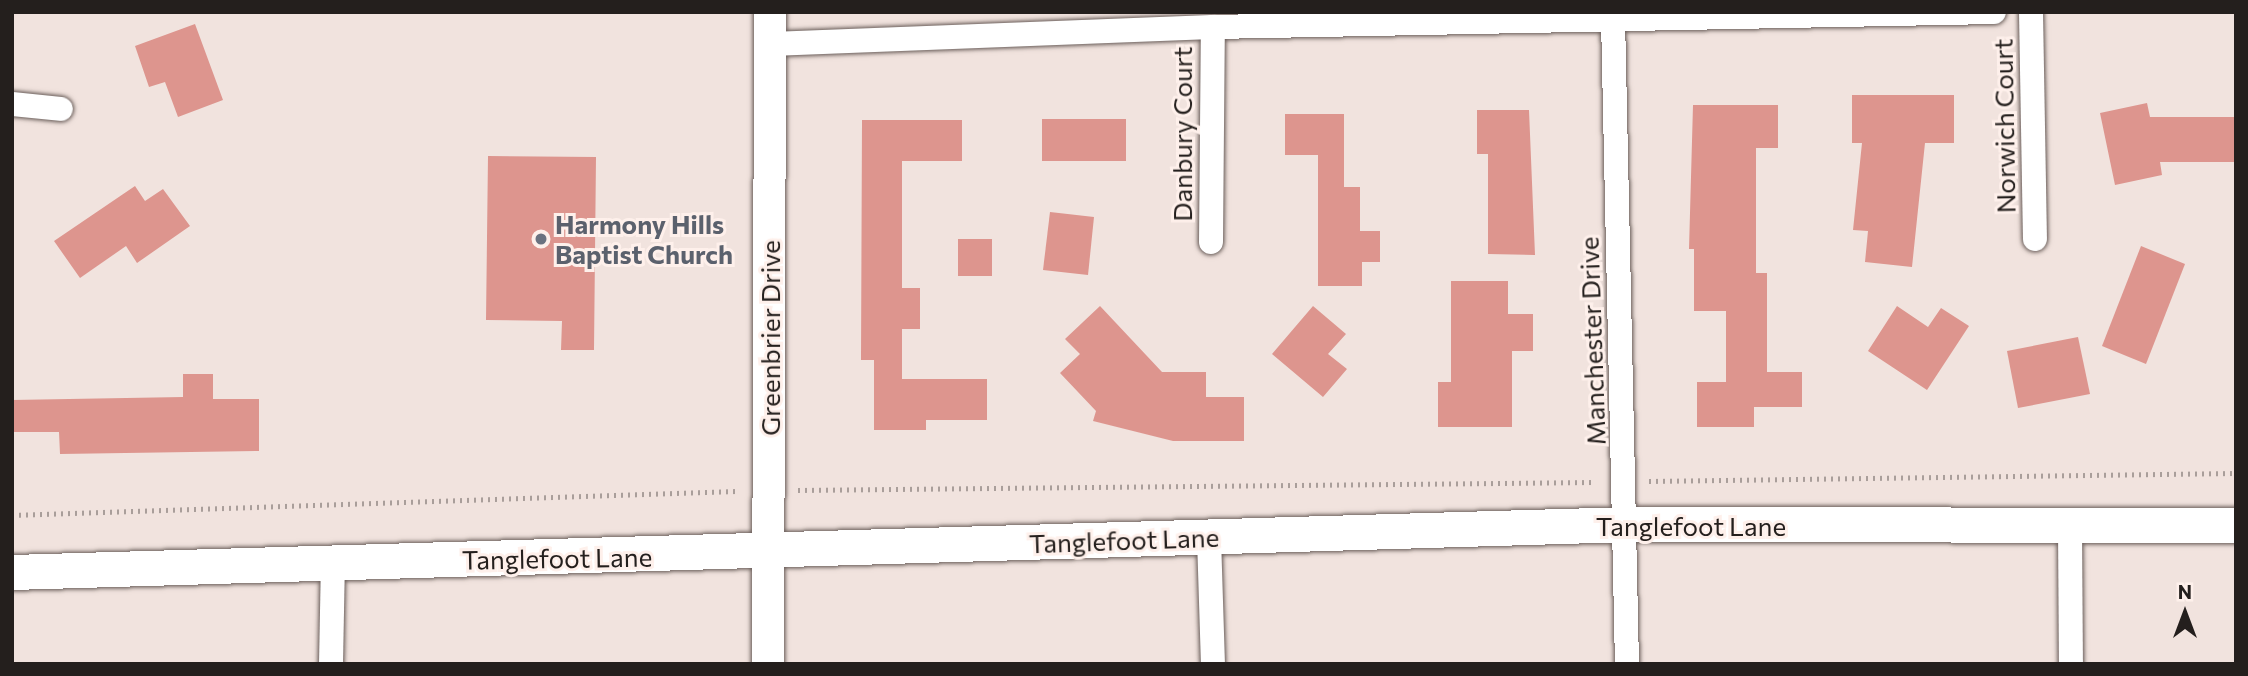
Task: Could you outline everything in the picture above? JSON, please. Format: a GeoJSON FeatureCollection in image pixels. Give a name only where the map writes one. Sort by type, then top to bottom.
{"type":"FeatureCollection","features":[{"type":"Feature","properties":{"kind":"main road","name":"Tanglefoot Lane"},"geometry":{"type":"LineString","coordinates":[[12,572],[769,552],[1627,524],[2070,528],[2236,525]]}},
{"type":"Feature","properties":{"kind":"street","name":"Greenbrier Drive"},"geometry":{"type":"LineString","coordinates":[[768,664],[770,12]]}},
{"type":"Feature","properties":{"kind":"street"},"geometry":{"type":"LineString","coordinates":[[770,44],[1213,27],[1994,12]]}},
{"type":"Feature","properties":{"kind":"street","name":"Norwich Court"},"geometry":{"type":"LineString","coordinates":[[2031,12],[2035,239]]}},
{"type":"Feature","properties":{"kind":"street","name":"Manchester Drive"},"geometry":{"type":"LineString","coordinates":[[1613,18],[1627,524],[1627,664]]}},
{"type":"Feature","properties":{"kind":"street","name":"Danbury Court"},"geometry":{"type":"LineString","coordinates":[[1211,242],[1213,27]]}},
{"type":"Feature","properties":{"kind":"street"},"geometry":{"type":"LineString","coordinates":[[12,104],[61,109]]}},
{"type":"Feature","properties":{"kind":"street"},"geometry":{"type":"LineString","coordinates":[[2070,528],[2071,664]]}},
{"type":"Feature","properties":{"kind":"street"},"geometry":{"type":"LineString","coordinates":[[1209,538],[1213,664]]}},
{"type":"Feature","properties":{"kind":"street"},"geometry":{"type":"LineString","coordinates":[[331,664],[333,563]]}},
{"type":"Feature","properties":{"kind":"path"},"geometry":{"type":"LineString","coordinates":[[12,515],[770,490],[2236,473]]}},
{"type":"Feature","properties":{"kind":"building"},"geometry":{"type":"Polygon","coordinates":[[[195,24],[223,100],[178,117],[165,82],[149,87],[135,46],[195,24]]]}},
{"type":"Feature","properties":{"kind":"building"},"geometry":{"type":"Polygon","coordinates":[[[1852,95],[1954,95],[1954,143],[1925,143],[1912,267],[1865,262],[1868,231],[1853,230],[1862,143],[1852,143],[1852,95]]]}},
{"type":"Feature","properties":{"kind":"building"},"geometry":{"type":"Polygon","coordinates":[[[2147,103],[2150,117],[2236,117],[2236,162],[2160,162],[2162,175],[2115,185],[2100,113],[2147,103]]]}},
{"type":"Feature","properties":{"kind":"building"},"geometry":{"type":"Polygon","coordinates":[[[1693,105],[1778,105],[1778,148],[1756,148],[1756,273],[1767,273],[1767,372],[1802,372],[1802,407],[1754,407],[1754,427],[1697,427],[1697,382],[1726,382],[1726,311],[1694,311],[1694,249],[1689,249],[1693,105]]]}},
{"type":"Feature","properties":{"kind":"building"},"geometry":{"type":"Polygon","coordinates":[[[1477,110],[1529,110],[1535,255],[1488,254],[1488,154],[1477,154],[1477,110]]]}},
{"type":"Feature","properties":{"kind":"building"},"geometry":{"type":"Polygon","coordinates":[[[1285,114],[1344,114],[1344,187],[1360,187],[1360,231],[1380,231],[1380,262],[1362,262],[1362,286],[1318,286],[1318,155],[1285,155],[1285,114]]]}},
{"type":"Feature","properties":{"kind":"building"},"geometry":{"type":"Polygon","coordinates":[[[1042,119],[1126,119],[1126,161],[1042,161],[1042,119]]]}},
{"type":"Feature","properties":{"kind":"building"},"geometry":{"type":"Polygon","coordinates":[[[862,120],[962,120],[962,161],[902,161],[902,288],[920,288],[920,329],[902,329],[902,379],[987,379],[987,420],[926,420],[926,430],[874,430],[874,360],[861,360],[862,120]]]}},
{"type":"Feature","properties":{"kind":"building","name":"Harmony Hills Baptist Church"},"geometry":{"type":"Polygon","coordinates":[[[488,156],[596,157],[594,350],[561,350],[562,321],[486,320],[488,156]]]}},
{"type":"Feature","properties":{"kind":"building"},"geometry":{"type":"Polygon","coordinates":[[[135,186],[145,201],[163,189],[190,226],[137,263],[126,246],[80,278],[54,241],[135,186]]]}},
{"type":"Feature","properties":{"kind":"building"},"geometry":{"type":"Polygon","coordinates":[[[1050,212],[1094,217],[1088,275],[1043,270],[1050,212]]]}},
{"type":"Feature","properties":{"kind":"building"},"geometry":{"type":"Polygon","coordinates":[[[958,239],[992,239],[992,276],[958,276],[958,239]]]}},
{"type":"Feature","properties":{"kind":"building"},"geometry":{"type":"Polygon","coordinates":[[[2141,246],[2185,264],[2146,364],[2102,346],[2141,246]]]}},
{"type":"Feature","properties":{"kind":"building"},"geometry":{"type":"Polygon","coordinates":[[[1451,281],[1508,281],[1508,314],[1533,314],[1533,351],[1512,351],[1512,427],[1438,427],[1438,382],[1451,382],[1451,281]]]}},
{"type":"Feature","properties":{"kind":"building"},"geometry":{"type":"Polygon","coordinates":[[[1100,306],[1162,372],[1206,372],[1206,397],[1244,397],[1244,441],[1173,441],[1093,421],[1096,411],[1060,373],[1080,354],[1065,339],[1100,306]]]}},
{"type":"Feature","properties":{"kind":"building"},"geometry":{"type":"Polygon","coordinates":[[[1313,306],[1346,334],[1328,354],[1347,369],[1323,397],[1272,354],[1313,306]]]}},
{"type":"Feature","properties":{"kind":"building"},"geometry":{"type":"Polygon","coordinates":[[[1897,306],[1928,327],[1941,308],[1969,326],[1927,390],[1868,351],[1897,306]]]}},
{"type":"Feature","properties":{"kind":"building"},"geometry":{"type":"Polygon","coordinates":[[[2078,337],[2090,394],[2018,408],[2007,351],[2078,337]]]}},
{"type":"Feature","properties":{"kind":"building"},"geometry":{"type":"Polygon","coordinates":[[[183,374],[213,374],[213,399],[259,399],[259,451],[60,454],[59,432],[12,432],[12,400],[183,397],[183,374]]]}},
{"type":"Feature","properties":{"kind":"place","name":"Harmony Hills Baptist Church"},"geometry":{"type":"Point","coordinates":[541,239]}}]}
